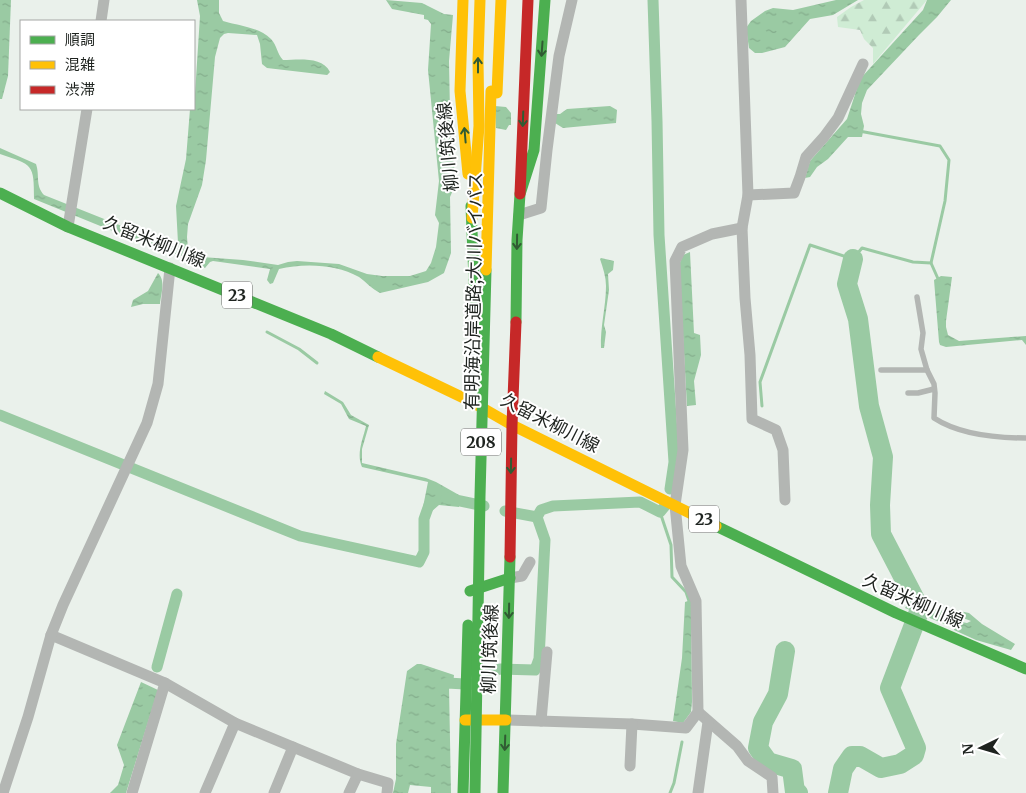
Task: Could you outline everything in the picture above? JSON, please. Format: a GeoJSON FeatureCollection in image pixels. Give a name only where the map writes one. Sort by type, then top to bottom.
{"type":"FeatureCollection","features":[{"type":"Feature","properties":{"kind":"main road","name":"柳川筑後線"},"geometry":{"type":"LineString","coordinates":[[463,0],[460,91],[472,218],[475,285],[472,402],[476,444],[466,663],[463,793]]}},
{"type":"Feature","properties":{"kind":"main road"},"geometry":{"type":"LineString","coordinates":[[472,218],[479,126],[478,60],[480,0]]}},
{"type":"Feature","properties":{"kind":"main road","name":"有明海沿岸道路;大川バイパス"},"geometry":{"type":"LineString","coordinates":[[481,793],[495,0]]}},
{"type":"Feature","properties":{"kind":"main road","name":"有明海沿岸道路;大川バイパス"},"geometry":{"type":"LineString","coordinates":[[475,793],[480,486],[494,92],[501,0]]}},
{"type":"Feature","properties":{"kind":"main road"},"geometry":{"type":"LineString","coordinates":[[520,194],[528,0]]}},
{"type":"Feature","properties":{"kind":"main road","name":"柳川筑後線"},"geometry":{"type":"LineString","coordinates":[[503,793],[520,194],[534,150],[545,0]]}},
{"type":"Feature","properties":{"kind":"main road","name":"久留米柳川線"},"geometry":{"type":"LineString","coordinates":[[0,193],[68,227],[331,334],[896,613],[1026,669]]}},
{"type":"Feature","properties":{"kind":"main road","name":"柳川筑後線"},"geometry":{"type":"LineString","coordinates":[[470,591],[510,578]]}},
{"type":"Feature","properties":{"kind":"main road","name":"柳川筑後線"},"geometry":{"type":"LineString","coordinates":[[465,720],[506,720]]}},
{"type":"Feature","properties":{"kind":"street"},"geometry":{"type":"LineString","coordinates":[[101,20],[104,0]]}},
{"type":"Feature","properties":{"kind":"street"},"geometry":{"type":"LineString","coordinates":[[519,215],[541,208],[559,56],[572,0]]}},
{"type":"Feature","properties":{"kind":"street"},"geometry":{"type":"LineString","coordinates":[[741,0],[748,194],[742,228],[752,419],[776,430],[783,450],[785,500]]}},
{"type":"Feature","properties":{"kind":"street"},"geometry":{"type":"LineString","coordinates":[[748,194],[794,193],[806,157],[838,118],[863,64]]}},
{"type":"Feature","properties":{"kind":"street"},"geometry":{"type":"LineString","coordinates":[[68,227],[87,110]]}},
{"type":"Feature","properties":{"kind":"street"},"geometry":{"type":"LineString","coordinates":[[506,720],[632,724],[686,728],[698,712],[696,601],[681,566],[675,505],[683,450],[675,261],[682,247],[712,234],[742,228]]}},
{"type":"Feature","properties":{"kind":"street"},"geometry":{"type":"LineString","coordinates":[[3,793],[28,717],[51,635],[147,423],[158,384],[170,268]]}},
{"type":"Feature","properties":{"kind":"street"},"geometry":{"type":"LineString","coordinates":[[510,578],[522,576],[530,562]]}},
{"type":"Feature","properties":{"kind":"street"},"geometry":{"type":"LineString","coordinates":[[51,635],[166,683],[235,723],[358,774],[388,783],[387,793]]}},
{"type":"Feature","properties":{"kind":"street"},"geometry":{"type":"LineString","coordinates":[[541,721],[547,652]]}},
{"type":"Feature","properties":{"kind":"street"},"geometry":{"type":"LineString","coordinates":[[132,793],[166,683]]}},
{"type":"Feature","properties":{"kind":"street"},"geometry":{"type":"LineString","coordinates":[[698,712],[737,746],[748,761],[772,777],[773,793]]}},
{"type":"Feature","properties":{"kind":"street"},"geometry":{"type":"LineString","coordinates":[[698,793],[708,722]]}},
{"type":"Feature","properties":{"kind":"street"},"geometry":{"type":"LineString","coordinates":[[205,793],[235,723]]}},
{"type":"Feature","properties":{"kind":"street"},"geometry":{"type":"LineString","coordinates":[[630,766],[632,724]]}},
{"type":"Feature","properties":{"kind":"street"},"geometry":{"type":"LineString","coordinates":[[274,793],[293,747]]}},
{"type":"Feature","properties":{"kind":"street"},"geometry":{"type":"LineString","coordinates":[[349,793],[358,774]]}},
{"type":"Feature","properties":{"kind":"lane"},"geometry":{"type":"LineString","coordinates":[[917,297],[923,333],[922,348],[934,389],[934,418],[945,425],[966,432],[990,436],[1026,438]]}},
{"type":"Feature","properties":{"kind":"lane"},"geometry":{"type":"LineString","coordinates":[[882,370],[927,370]]}},
{"type":"Feature","properties":{"kind":"lane"},"geometry":{"type":"LineString","coordinates":[[908,393],[918,393],[934,389]]}},
{"type":"Feature","properties":{"kind":"green space"},"geometry":{"type":"Polygon","coordinates":[[[864,0],[927,0],[873,64],[873,48],[864,39],[860,30],[838,27],[837,17],[864,0]]]}},
{"type":"Feature","properties":{"kind":"water"},"geometry":{"type":"Polygon","coordinates":[[[0,0],[11,0],[8,76],[2,99],[0,99],[0,0]]]}},
{"type":"Feature","properties":{"kind":"water"},"geometry":{"type":"Polygon","coordinates":[[[197,0],[219,0],[219,13],[223,21],[255,29],[266,35],[273,41],[283,60],[316,61],[321,63],[330,72],[327,75],[267,68],[262,64],[257,35],[228,33],[220,38],[215,57],[206,160],[202,185],[188,224],[188,250],[193,255],[202,257],[278,265],[297,261],[339,264],[367,274],[410,276],[426,271],[431,263],[436,247],[439,223],[435,215],[439,181],[428,70],[431,24],[428,20],[424,19],[424,15],[392,9],[386,0],[422,3],[444,14],[453,15],[449,61],[451,140],[456,183],[450,197],[451,253],[444,273],[428,282],[380,293],[359,277],[340,269],[309,265],[279,269],[273,283],[270,284],[267,280],[270,269],[213,261],[205,268],[191,259],[147,245],[34,199],[32,172],[25,164],[0,154],[0,148],[36,164],[39,184],[44,195],[172,246],[178,243],[176,206],[186,159],[190,110],[195,110],[200,16],[197,0]]]}},
{"type":"Feature","properties":{"kind":"water"},"geometry":{"type":"Polygon","coordinates":[[[836,0],[858,0],[833,15],[810,19],[785,47],[762,53],[755,53],[749,48],[746,28],[751,21],[765,11],[773,8],[793,10],[836,0]]]}},
{"type":"Feature","properties":{"kind":"water"},"geometry":{"type":"Polygon","coordinates":[[[927,0],[951,0],[867,90],[862,103],[861,114],[864,126],[862,137],[848,137],[828,159],[817,167],[810,177],[805,178],[810,161],[847,119],[860,79],[923,10],[927,0]]]}},
{"type":"Feature","properties":{"kind":"water"},"geometry":{"type":"Polygon","coordinates":[[[495,106],[506,107],[511,113],[511,125],[506,130],[496,128],[495,106]]]}},
{"type":"Feature","properties":{"kind":"water"},"geometry":{"type":"Polygon","coordinates":[[[610,106],[617,110],[616,123],[563,128],[555,123],[556,114],[560,114],[567,109],[610,106]]]}},
{"type":"Feature","properties":{"kind":"water"},"geometry":{"type":"Polygon","coordinates":[[[690,252],[694,333],[700,335],[701,355],[694,381],[696,405],[687,406],[679,265],[683,255],[690,252]]]}},
{"type":"Feature","properties":{"kind":"water"},"geometry":{"type":"Polygon","coordinates":[[[601,258],[614,261],[613,270],[608,274],[609,290],[604,325],[606,332],[604,348],[601,348],[601,340],[606,286],[601,258]]]}},
{"type":"Feature","properties":{"kind":"water"},"geometry":{"type":"Polygon","coordinates":[[[158,273],[162,280],[160,304],[143,304],[131,307],[133,300],[148,291],[158,273]]]}},
{"type":"Feature","properties":{"kind":"water"},"geometry":{"type":"Polygon","coordinates":[[[941,276],[952,277],[946,321],[948,335],[959,341],[1026,336],[1026,345],[1022,340],[946,347],[940,345],[934,280],[941,276]]]}},
{"type":"Feature","properties":{"kind":"water"},"geometry":{"type":"Polygon","coordinates":[[[325,391],[343,402],[351,415],[369,425],[362,449],[362,463],[436,482],[459,495],[459,507],[439,505],[431,512],[429,518],[421,517],[428,482],[362,467],[360,452],[366,426],[349,419],[341,404],[324,394],[325,391]]]}},
{"type":"Feature","properties":{"kind":"water"},"geometry":{"type":"Polygon","coordinates":[[[900,555],[928,608],[947,611],[949,619],[947,625],[905,608],[910,600],[889,562],[900,555]]]}},
{"type":"Feature","properties":{"kind":"water"},"geometry":{"type":"Polygon","coordinates":[[[691,600],[692,702],[691,712],[683,723],[673,721],[682,658],[685,602],[691,600]]]}},
{"type":"Feature","properties":{"kind":"water"},"geometry":{"type":"Polygon","coordinates":[[[955,610],[969,613],[982,624],[1015,644],[1011,650],[976,640],[954,630],[956,621],[967,623],[971,621],[955,615],[955,610]]]}},
{"type":"Feature","properties":{"kind":"water"},"geometry":{"type":"Polygon","coordinates":[[[417,664],[454,675],[453,685],[449,686],[451,793],[431,793],[431,787],[410,785],[408,793],[393,793],[396,779],[396,744],[407,671],[417,664]]]}},
{"type":"Feature","properties":{"kind":"water"},"geometry":{"type":"Polygon","coordinates":[[[141,682],[158,690],[126,793],[110,793],[118,785],[124,765],[117,745],[141,682]]]}},
{"type":"Feature","properties":{"kind":"waterway"},"geometry":{"type":"LineString","coordinates":[[653,0],[659,235],[674,462],[670,489]]}},
{"type":"Feature","properties":{"kind":"waterway"},"geometry":{"type":"LineString","coordinates":[[859,131],[940,146],[949,160],[945,201],[931,263]]}},
{"type":"Feature","properties":{"kind":"waterway"},"geometry":{"type":"LineString","coordinates":[[762,406],[760,382],[810,245],[853,259],[862,248],[913,262],[931,263],[939,281]]}},
{"type":"Feature","properties":{"kind":"waterway"},"geometry":{"type":"LineString","coordinates":[[838,793],[843,769],[852,756],[860,756],[881,768],[900,764],[914,755],[916,748],[890,688],[920,609],[881,534],[880,505],[883,457],[869,406],[858,319],[847,284],[853,259]]}},
{"type":"Feature","properties":{"kind":"waterway"},"geometry":{"type":"LineString","coordinates":[[267,332],[299,349],[317,363]]}},
{"type":"Feature","properties":{"kind":"waterway"},"geometry":{"type":"LineString","coordinates":[[0,415],[300,536],[419,562],[424,552],[424,519],[429,505]]}},
{"type":"Feature","properties":{"kind":"waterway"},"geometry":{"type":"LineString","coordinates":[[446,498],[484,506]]}},
{"type":"Feature","properties":{"kind":"waterway"},"geometry":{"type":"LineString","coordinates":[[442,687],[447,683],[483,685],[490,672],[500,669],[535,670],[539,659],[545,540],[537,517],[541,510],[553,506],[640,502],[660,512],[665,506]]}},
{"type":"Feature","properties":{"kind":"waterway"},"geometry":{"type":"LineString","coordinates":[[505,511],[537,517]]}},
{"type":"Feature","properties":{"kind":"waterway"},"geometry":{"type":"LineString","coordinates":[[660,512],[671,545],[672,577],[686,592],[690,604]]}},
{"type":"Feature","properties":{"kind":"waterway"},"geometry":{"type":"LineString","coordinates":[[157,667],[177,594]]}},
{"type":"Feature","properties":{"kind":"waterway"},"geometry":{"type":"LineString","coordinates":[[785,651],[778,694],[763,722],[758,748],[768,762],[792,769],[795,792],[798,793]]}},
{"type":"Feature","properties":{"kind":"waterway"},"geometry":{"type":"LineString","coordinates":[[670,793],[674,783],[682,742]]}},
{"type":"Feature","properties":{"kind":"traffic: fast"},"geometry":{"type":"LineString","coordinates":[[516,322],[517,240],[520,194],[534,150],[545,0]]}},
{"type":"Feature","properties":{"kind":"traffic: fast"},"geometry":{"type":"LineString","coordinates":[[0,193],[68,227],[331,334],[378,357]]}},
{"type":"Feature","properties":{"kind":"traffic: fast"},"geometry":{"type":"LineString","coordinates":[[471,206],[475,304]]}},
{"type":"Feature","properties":{"kind":"traffic: fast"},"geometry":{"type":"LineString","coordinates":[[475,793],[486,270]]}},
{"type":"Feature","properties":{"kind":"traffic: fast"},"geometry":{"type":"LineString","coordinates":[[716,526],[896,613],[1026,669]]}},
{"type":"Feature","properties":{"kind":"traffic: fast"},"geometry":{"type":"LineString","coordinates":[[503,793],[510,557]]}},
{"type":"Feature","properties":{"kind":"traffic: fast"},"geometry":{"type":"LineString","coordinates":[[470,591],[510,578]]}},
{"type":"Feature","properties":{"kind":"traffic: fast"},"geometry":{"type":"LineString","coordinates":[[463,793],[468,625]]}},
{"type":"Feature","properties":{"kind":"traffic: slow"},"geometry":{"type":"LineString","coordinates":[[463,0],[460,91],[468,174]]}},
{"type":"Feature","properties":{"kind":"traffic: slow"},"geometry":{"type":"LineString","coordinates":[[472,218],[479,126],[478,60],[480,0]]}},
{"type":"Feature","properties":{"kind":"traffic: slow"},"geometry":{"type":"LineString","coordinates":[[497,93],[501,0]]}},
{"type":"Feature","properties":{"kind":"traffic: slow"},"geometry":{"type":"LineString","coordinates":[[486,270],[491,91]]}},
{"type":"Feature","properties":{"kind":"traffic: slow"},"geometry":{"type":"LineString","coordinates":[[378,357],[472,402],[512,425],[716,526]]}},
{"type":"Feature","properties":{"kind":"traffic: slow"},"geometry":{"type":"LineString","coordinates":[[465,720],[506,720]]}},
{"type":"Feature","properties":{"kind":"traffic: jam"},"geometry":{"type":"LineString","coordinates":[[520,194],[528,0]]}},
{"type":"Feature","properties":{"kind":"traffic: jam"},"geometry":{"type":"LineString","coordinates":[[510,557],[516,322]]}}]}
